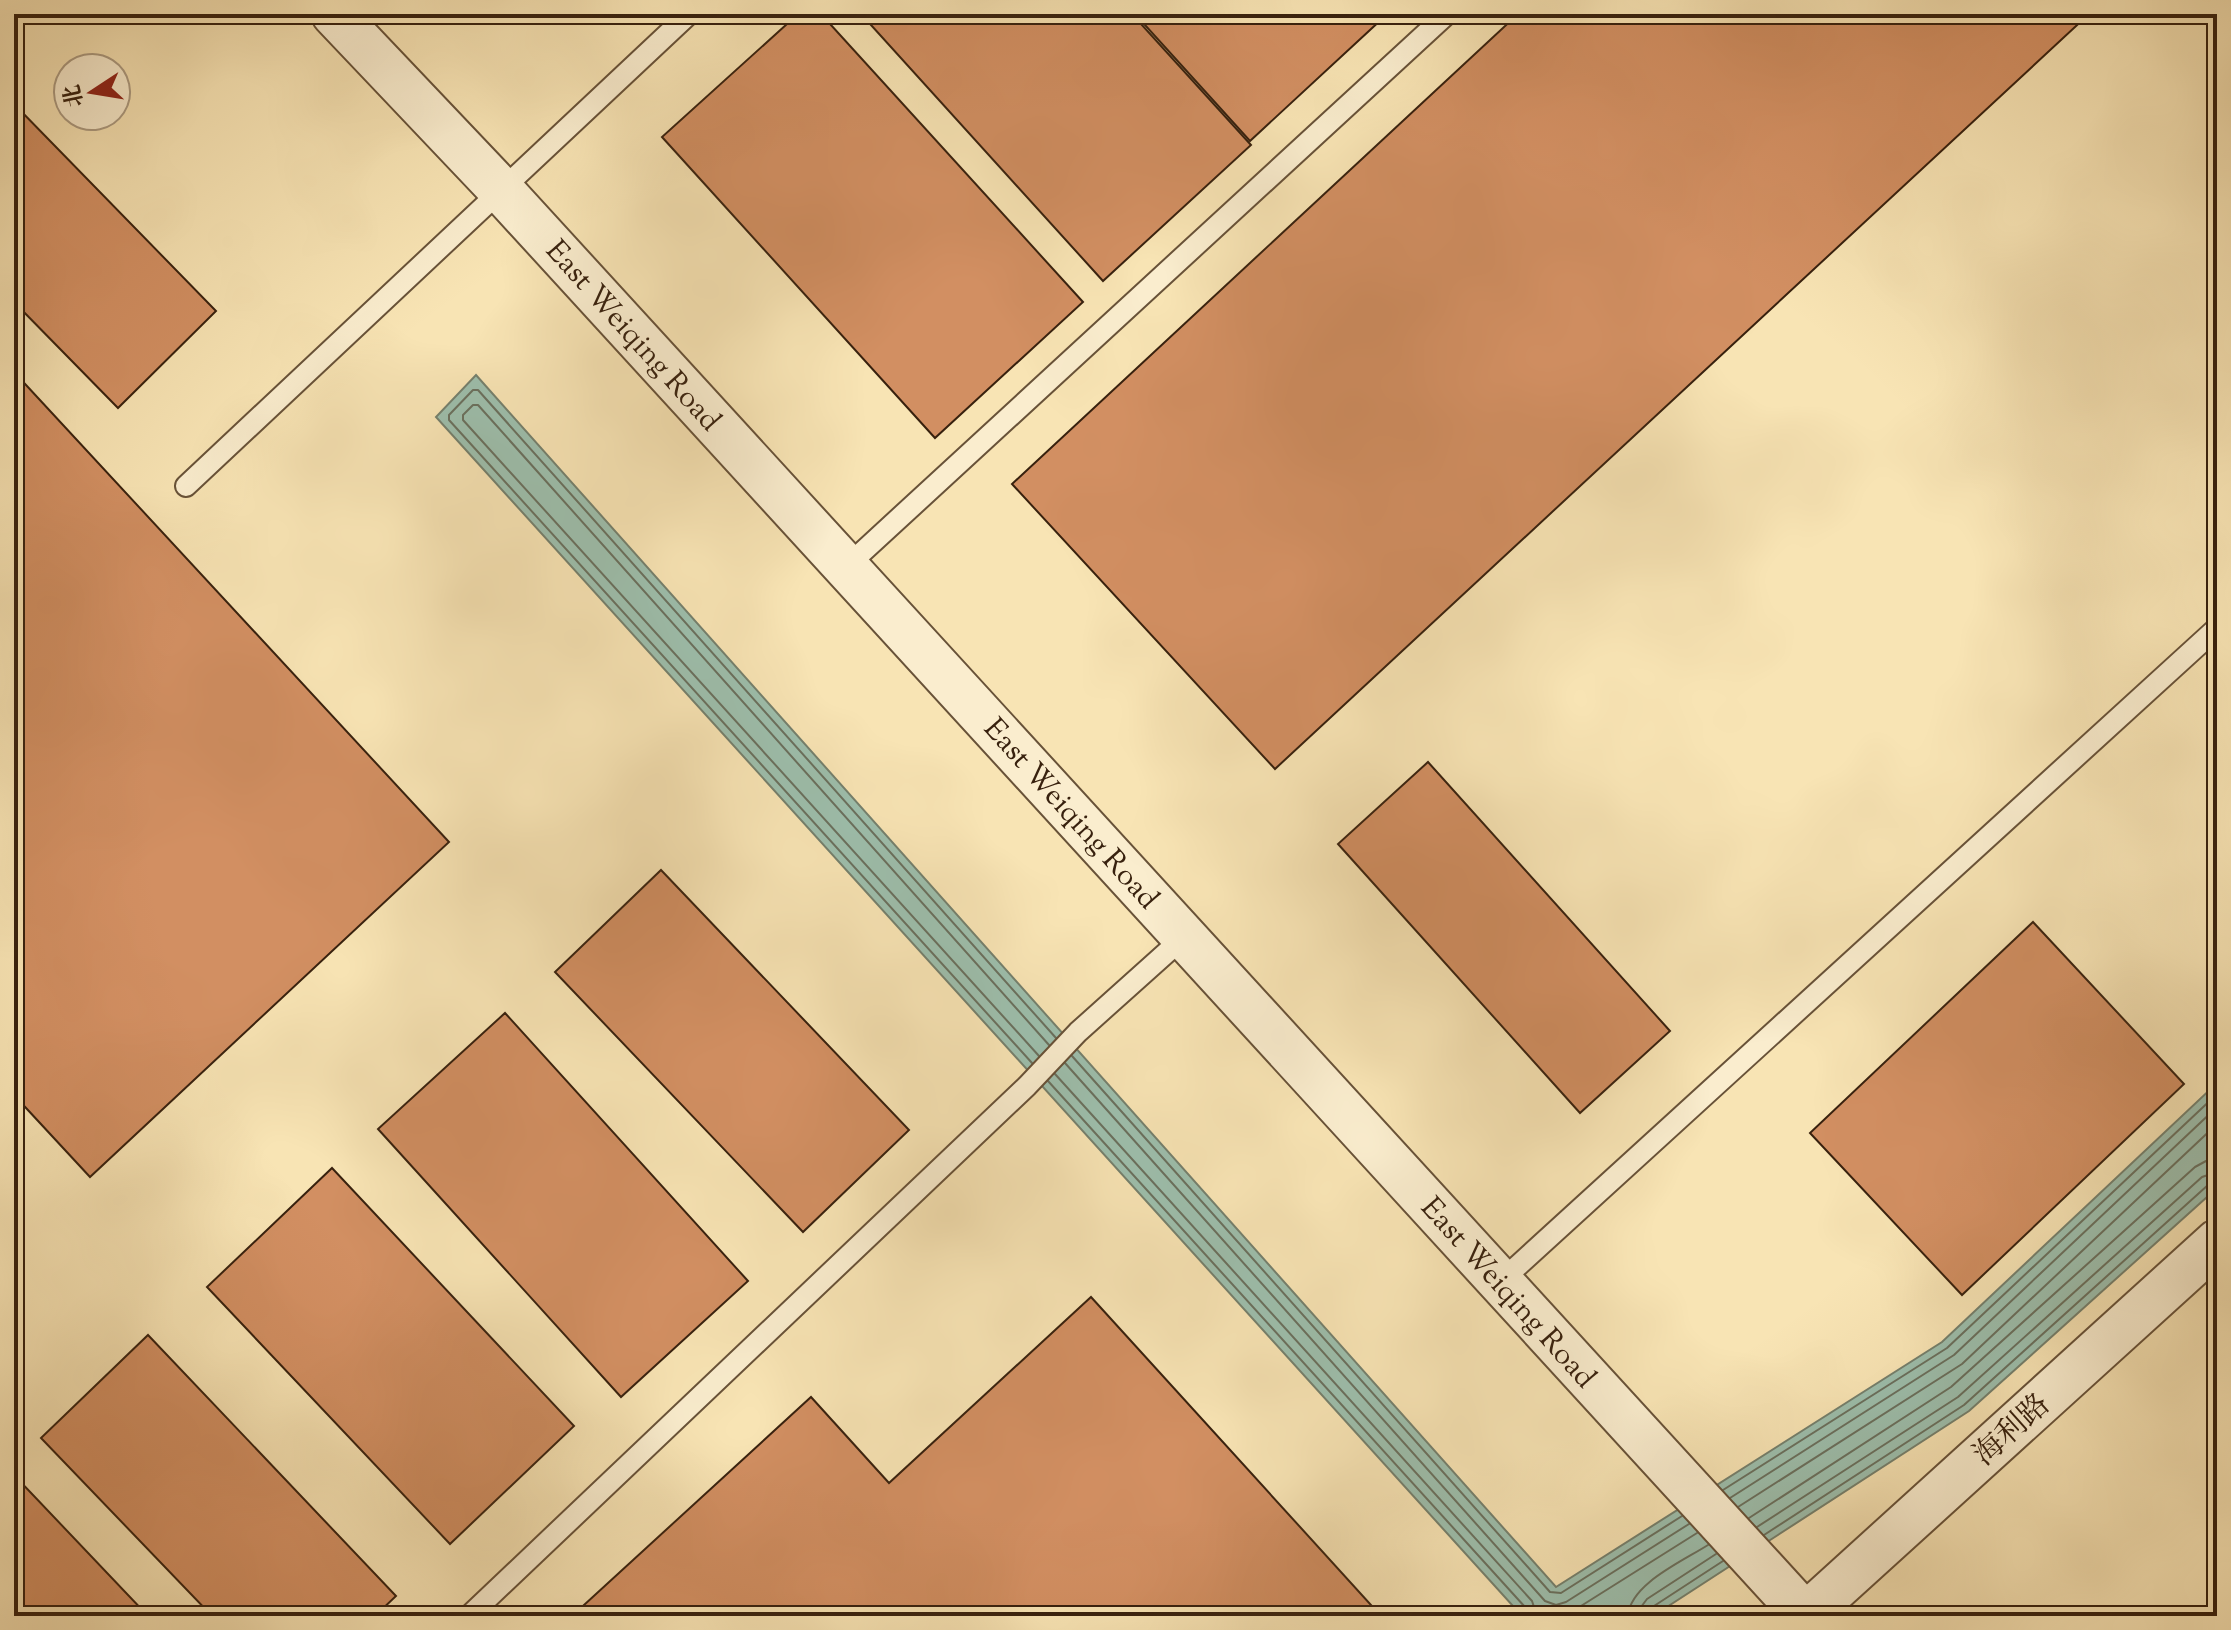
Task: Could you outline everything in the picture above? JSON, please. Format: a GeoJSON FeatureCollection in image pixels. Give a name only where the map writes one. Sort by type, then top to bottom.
{"type":"FeatureCollection","features":[{"type":"Feature","properties":{"kind":"street","name":"East Weiqing Road"},"geometry":{"type":"LineString","coordinates":[[334,14],[501,190],[1805,1616]]}},
{"type":"Feature","properties":{"kind":"street","name":"海利路"},"geometry":{"type":"LineString","coordinates":[[1805,1616],[2217,1242]]}},
{"type":"Feature","properties":{"kind":"lane"},"geometry":{"type":"LineString","coordinates":[[186,486],[689,14]]}},
{"type":"Feature","properties":{"kind":"lane"},"geometry":{"type":"LineString","coordinates":[[846,567],[1447,14]]}},
{"type":"Feature","properties":{"kind":"lane"},"geometry":{"type":"LineString","coordinates":[[1500,1282],[2217,628]]}},
{"type":"Feature","properties":{"kind":"lane"},"geometry":{"type":"LineString","coordinates":[[469,1616],[1027,1086],[1078,1032],[1184,937]]}},
{"type":"Feature","properties":{"kind":"water"},"geometry":{"type":"Polygon","coordinates":[[[476,375],[1556,1587],[1942,1342],[2217,1083],[2217,1188],[1969,1411],[1653,1616],[1522,1616],[436,417],[476,375]]]}},
{"type":"Feature","properties":{"kind":"building"},"geometry":{"type":"Polygon","coordinates":[[[798,14],[821,14],[1083,302],[935,438],[662,137],[798,14]]]}},
{"type":"Feature","properties":{"kind":"building"},"geometry":{"type":"Polygon","coordinates":[[[861,14],[1132,14],[1251,145],[1103,281],[861,14]]]}},
{"type":"Feature","properties":{"kind":"building"},"geometry":{"type":"Polygon","coordinates":[[[1135,14],[1382,14],[1384,17],[1250,141],[1135,14]]]}},
{"type":"Feature","properties":{"kind":"building"},"geometry":{"type":"Polygon","coordinates":[[[1518,14],[2089,14],[1275,769],[1012,484],[1518,14]]]}},
{"type":"Feature","properties":{"kind":"building"},"geometry":{"type":"Polygon","coordinates":[[[14,104],[216,311],[118,408],[14,302],[14,104]]]}},
{"type":"Feature","properties":{"kind":"building"},"geometry":{"type":"Polygon","coordinates":[[[14,372],[449,842],[90,1177],[14,1095],[14,372]]]}},
{"type":"Feature","properties":{"kind":"building"},"geometry":{"type":"Polygon","coordinates":[[[1428,762],[1670,1031],[1580,1113],[1338,844],[1428,762]]]}},
{"type":"Feature","properties":{"kind":"building"},"geometry":{"type":"Polygon","coordinates":[[[661,870],[909,1130],[803,1232],[555,972],[661,870]]]}},
{"type":"Feature","properties":{"kind":"building"},"geometry":{"type":"Polygon","coordinates":[[[2033,922],[2184,1084],[1962,1295],[1810,1133],[2033,922]]]}},
{"type":"Feature","properties":{"kind":"building"},"geometry":{"type":"Polygon","coordinates":[[[505,1013],[748,1281],[621,1397],[378,1129],[505,1013]]]}},
{"type":"Feature","properties":{"kind":"building"},"geometry":{"type":"Polygon","coordinates":[[[332,1168],[574,1426],[450,1544],[207,1287],[332,1168]]]}},
{"type":"Feature","properties":{"kind":"building"},"geometry":{"type":"Polygon","coordinates":[[[1091,1297],[1381,1616],[572,1616],[811,1397],[889,1483],[1091,1297]]]}},
{"type":"Feature","properties":{"kind":"building"},"geometry":{"type":"Polygon","coordinates":[[[148,1335],[396,1596],[375,1616],[212,1616],[41,1438],[148,1335]]]}},
{"type":"Feature","properties":{"kind":"building"},"geometry":{"type":"Polygon","coordinates":[[[14,1475],[148,1616],[14,1616],[14,1475]]]}}]}
